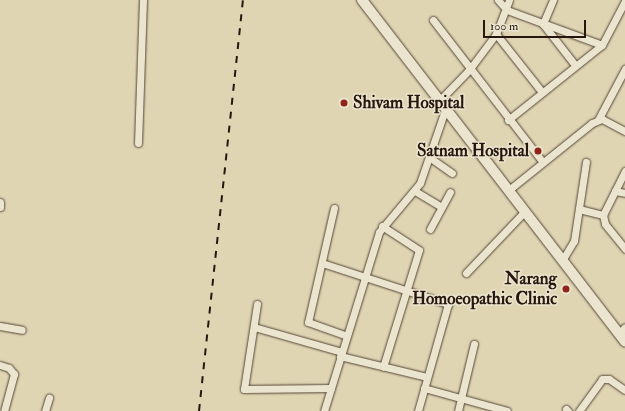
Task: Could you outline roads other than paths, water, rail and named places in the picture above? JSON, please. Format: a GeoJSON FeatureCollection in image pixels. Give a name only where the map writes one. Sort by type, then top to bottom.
{"type":"FeatureCollection","features":[{"type":"Feature","properties":{"kind":"main road"},"geometry":{"type":"LineString","coordinates":[[362,0],[510,189],[525,211],[623,334]]}},
{"type":"Feature","properties":{"kind":"street"},"geometry":{"type":"LineString","coordinates":[[138,143],[143,0]]}},
{"type":"Feature","properties":{"kind":"street"},"geometry":{"type":"LineString","coordinates":[[498,0],[507,10],[602,45]]}},
{"type":"Feature","properties":{"kind":"street"},"geometry":{"type":"LineString","coordinates":[[324,411],[364,277],[382,226],[415,191],[429,157],[443,103],[496,34],[507,10],[509,0]]}},
{"type":"Feature","properties":{"kind":"street"},"geometry":{"type":"LineString","coordinates":[[543,24],[553,0]]}},
{"type":"Feature","properties":{"kind":"street"},"geometry":{"type":"LineString","coordinates":[[508,120],[575,65],[602,45],[625,1]]}},
{"type":"Feature","properties":{"kind":"street"},"geometry":{"type":"LineString","coordinates":[[433,20],[469,70],[542,161]]}},
{"type":"Feature","properties":{"kind":"street"},"geometry":{"type":"LineString","coordinates":[[543,24],[575,65]]}},
{"type":"Feature","properties":{"kind":"street"},"geometry":{"type":"LineString","coordinates":[[496,34],[542,92]]}},
{"type":"Feature","properties":{"kind":"street"},"geometry":{"type":"LineString","coordinates":[[510,189],[542,161],[598,120],[625,69]]}},
{"type":"Feature","properties":{"kind":"street"},"geometry":{"type":"LineString","coordinates":[[598,120],[625,131]]}},
{"type":"Feature","properties":{"kind":"street"},"geometry":{"type":"LineString","coordinates":[[429,157],[452,173]]}},
{"type":"Feature","properties":{"kind":"street"},"geometry":{"type":"LineString","coordinates":[[563,259],[573,245],[586,162]]}},
{"type":"Feature","properties":{"kind":"street"},"geometry":{"type":"LineString","coordinates":[[625,171],[603,215],[605,224],[625,249]]}},
{"type":"Feature","properties":{"kind":"street"},"geometry":{"type":"LineString","coordinates":[[415,191],[442,207]]}},
{"type":"Feature","properties":{"kind":"street"},"geometry":{"type":"LineString","coordinates":[[615,191],[625,193]]}},
{"type":"Feature","properties":{"kind":"street"},"geometry":{"type":"LineString","coordinates":[[430,229],[450,192]]}},
{"type":"Feature","properties":{"kind":"street"},"geometry":{"type":"LineString","coordinates":[[0,202],[0,207]]}},
{"type":"Feature","properties":{"kind":"street"},"geometry":{"type":"LineString","coordinates":[[334,208],[308,322],[347,336]]}},
{"type":"Feature","properties":{"kind":"street"},"geometry":{"type":"LineString","coordinates":[[579,209],[603,215]]}},
{"type":"Feature","properties":{"kind":"street"},"geometry":{"type":"LineString","coordinates":[[466,273],[525,211]]}},
{"type":"Feature","properties":{"kind":"street"},"geometry":{"type":"LineString","coordinates":[[382,226],[419,250],[408,290],[383,367]]}},
{"type":"Feature","properties":{"kind":"street"},"geometry":{"type":"LineString","coordinates":[[322,263],[448,304],[418,411]]}},
{"type":"Feature","properties":{"kind":"street"},"geometry":{"type":"LineString","coordinates":[[258,304],[244,389],[331,388]]}},
{"type":"Feature","properties":{"kind":"street"},"geometry":{"type":"LineString","coordinates":[[0,326],[22,330]]}},
{"type":"Feature","properties":{"kind":"street"},"geometry":{"type":"LineString","coordinates":[[254,327],[383,367],[427,377]]}},
{"type":"Feature","properties":{"kind":"street"},"geometry":{"type":"LineString","coordinates":[[458,411],[474,344]]}},
{"type":"Feature","properties":{"kind":"street"},"geometry":{"type":"LineString","coordinates":[[0,365],[9,368],[14,374],[4,411]]}},
{"type":"Feature","properties":{"kind":"street"},"geometry":{"type":"LineString","coordinates":[[579,411],[602,379],[609,379],[625,390]]}},
{"type":"Feature","properties":{"kind":"street"},"geometry":{"type":"LineString","coordinates":[[424,388],[507,411]]}},
{"type":"Feature","properties":{"kind":"street"},"geometry":{"type":"LineString","coordinates":[[46,411],[49,398]]}},
{"type":"Feature","properties":{"kind":"railway"},"geometry":{"type":"LineString","coordinates":[[199,411],[243,0]]}},
{"type":"Feature","properties":{"kind":"place","name":"Shivam Hospital"},"geometry":{"type":"Point","coordinates":[344,103]}},
{"type":"Feature","properties":{"kind":"place","name":"Satnam Hospital"},"geometry":{"type":"Point","coordinates":[538,151]}},
{"type":"Feature","properties":{"kind":"place","name":"Narang Homoeopathic Clinic"},"geometry":{"type":"Point","coordinates":[566,289]}}]}
